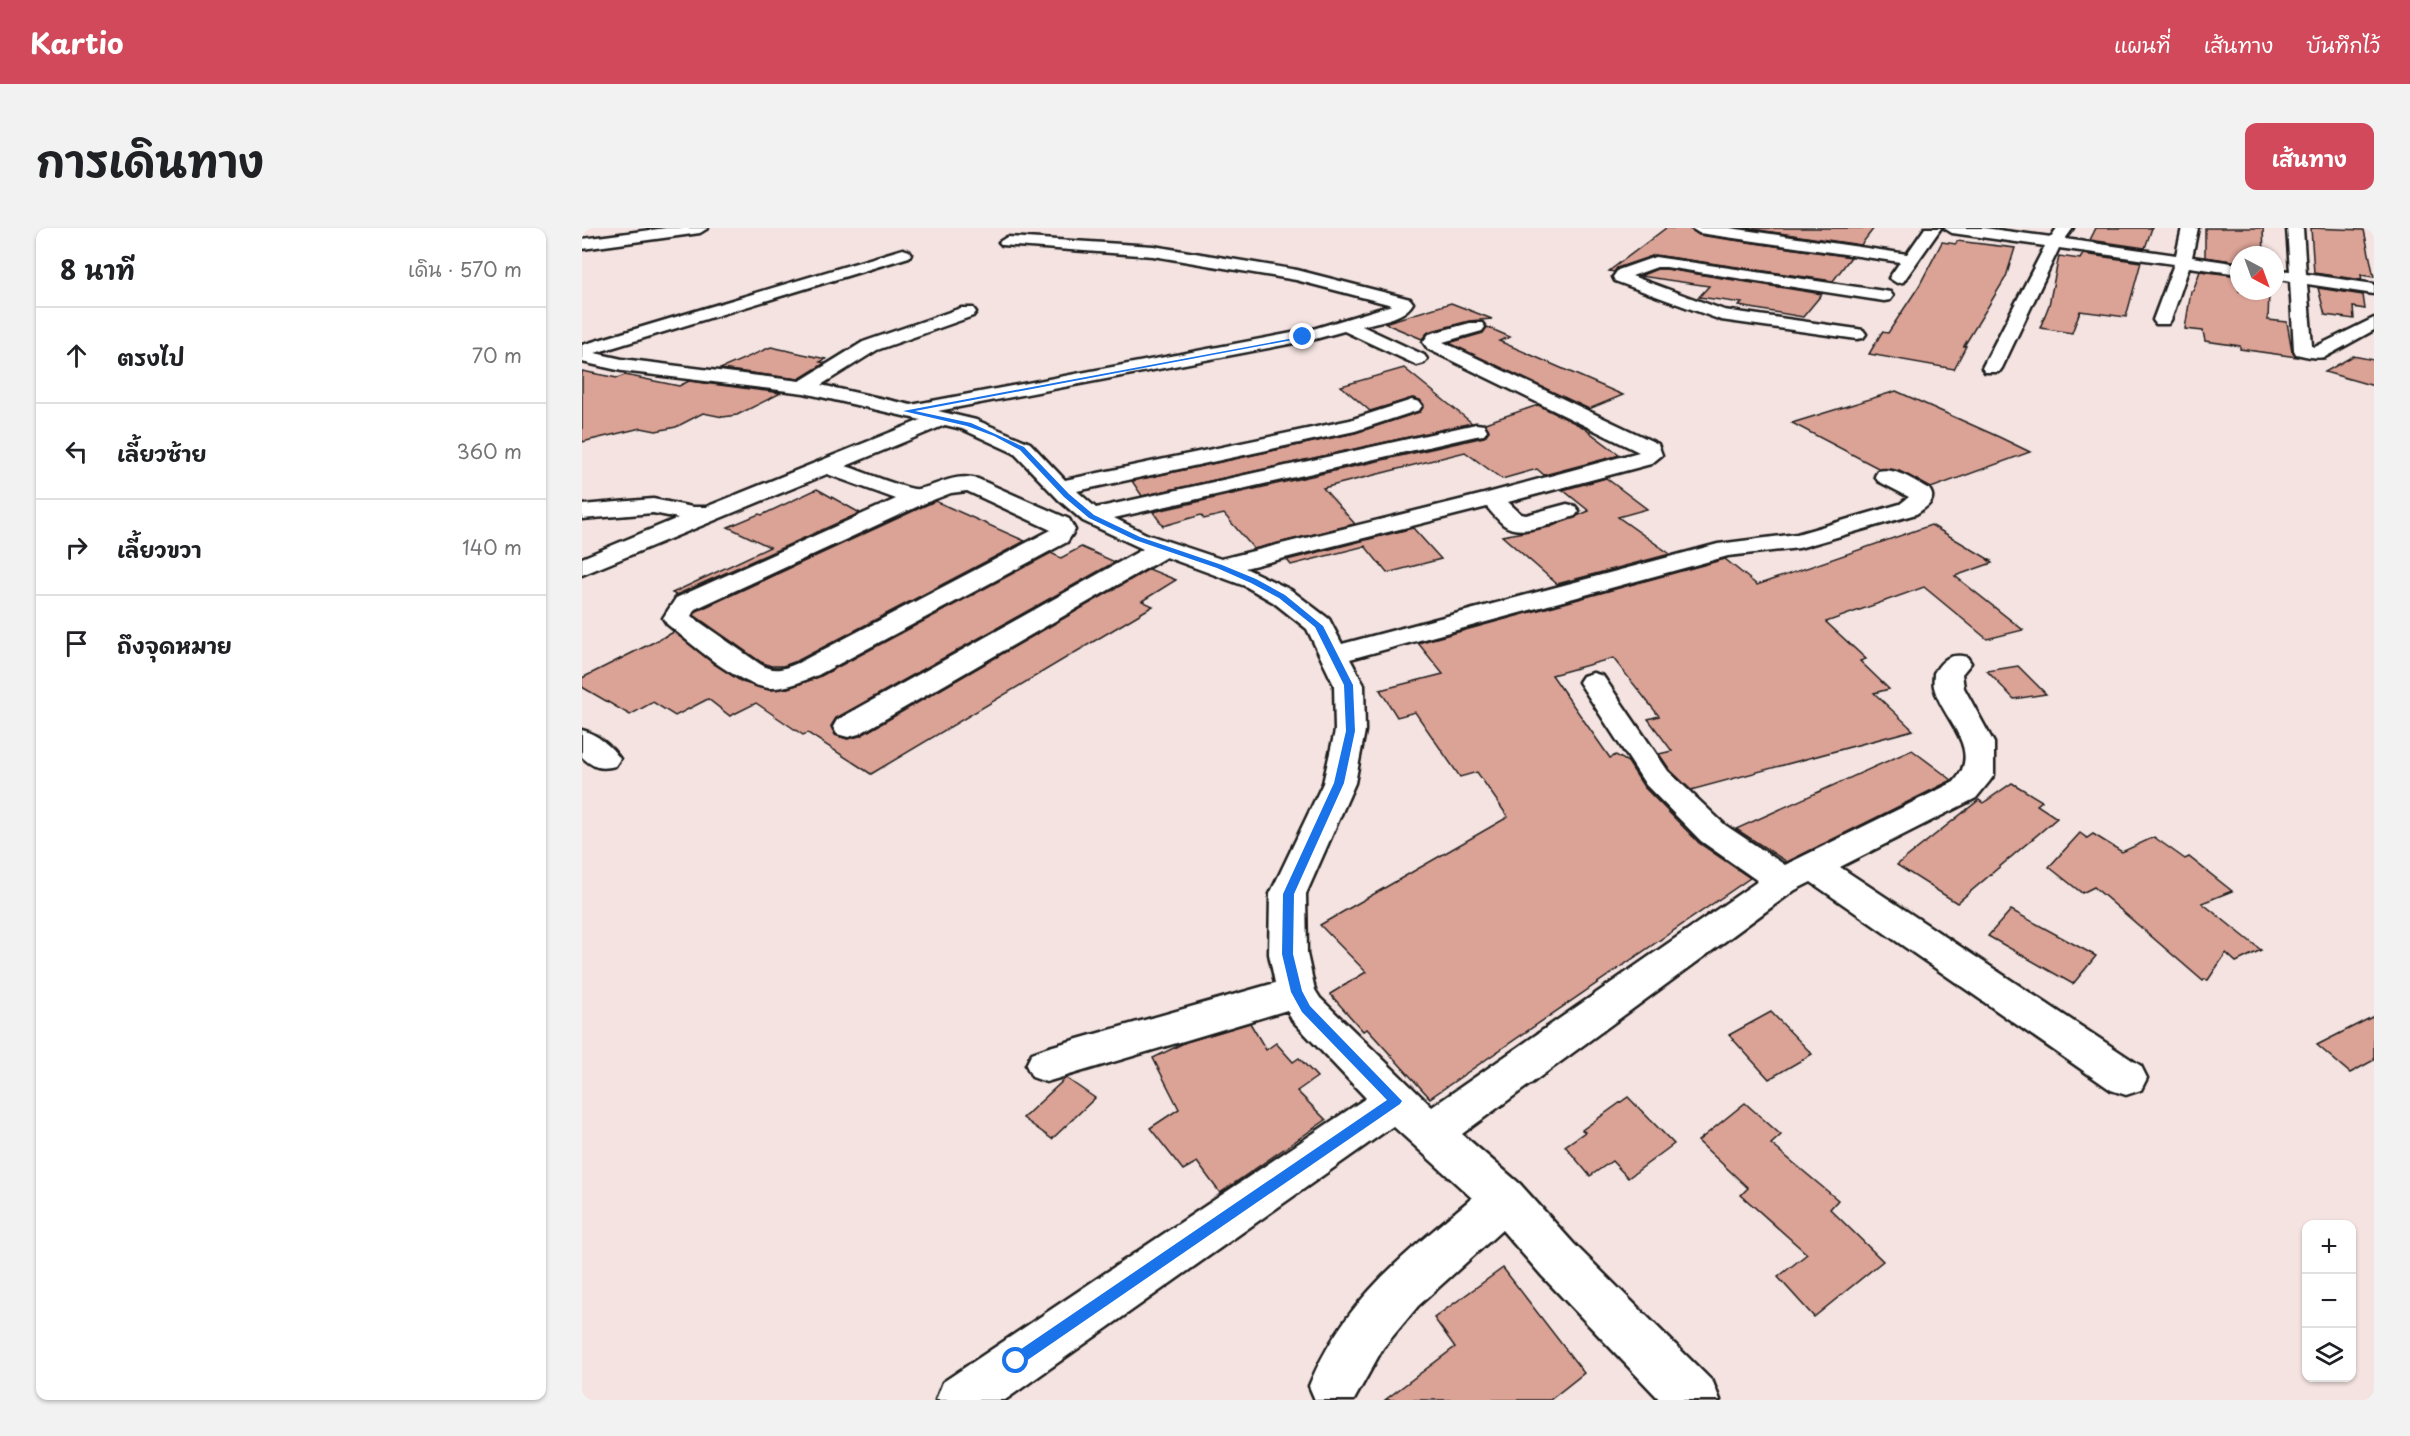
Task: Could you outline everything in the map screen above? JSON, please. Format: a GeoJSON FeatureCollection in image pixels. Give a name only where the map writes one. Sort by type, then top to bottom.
{"type":"FeatureCollection","features":[{"type":"Feature","properties":{"kind":"street"},"geometry":{"type":"LineString","coordinates":[[582,241],[645,228]]}},
{"type":"Feature","properties":{"kind":"street"},"geometry":{"type":"LineString","coordinates":[[582,241],[676,228]]}},
{"type":"Feature","properties":{"kind":"street"},"geometry":{"type":"LineString","coordinates":[[582,241],[700,228]]}},
{"type":"Feature","properties":{"kind":"street"},"geometry":{"type":"LineString","coordinates":[[1699,228],[1911,259]]}},
{"type":"Feature","properties":{"kind":"street"},"geometry":{"type":"LineString","coordinates":[[1845,352],[1933,228]]}},
{"type":"Feature","properties":{"kind":"street"},"geometry":{"type":"LineString","coordinates":[[1952,228],[2061,236],[2182,261],[2230,268]]}},
{"type":"Feature","properties":{"kind":"street"},"geometry":{"type":"LineString","coordinates":[[2162,320],[2182,261],[2190,228]]}},
{"type":"Feature","properties":{"kind":"street"},"geometry":{"type":"LineString","coordinates":[[2295,228],[2303,350],[2318,353],[2374,323]]}},
{"type":"Feature","properties":{"kind":"street"},"geometry":{"type":"LineString","coordinates":[[1992,368],[2047,255],[2061,236]]}},
{"type":"Feature","properties":{"kind":"street"},"geometry":{"type":"LineString","coordinates":[[582,567],[826,466],[925,415],[1315,334],[1392,312],[1402,307],[1404,303],[1297,275],[1153,250],[1007,242]]}},
{"type":"Feature","properties":{"kind":"street"},"geometry":{"type":"LineString","coordinates":[[582,351],[903,254]]}},
{"type":"Feature","properties":{"kind":"street"},"geometry":{"type":"LineString","coordinates":[[1864,325],[1721,315],[1621,277],[1624,273],[1647,265],[1666,262],[1884,296]]}},
{"type":"Feature","properties":{"kind":"street"},"geometry":{"type":"LineString","coordinates":[[2284,275],[2374,288]]}},
{"type":"Feature","properties":{"kind":"street"},"geometry":{"type":"LineString","coordinates":[[804,387],[870,346],[967,312]]}},
{"type":"Feature","properties":{"kind":"street"},"geometry":{"type":"LineString","coordinates":[[1347,326],[1418,359]]}},
{"type":"Feature","properties":{"kind":"street"},"geometry":{"type":"LineString","coordinates":[[1220,567],[1492,499],[1651,455],[1650,449],[1432,342],[1436,338],[1476,327]]}},
{"type":"Feature","properties":{"kind":"street"},"geometry":{"type":"LineString","coordinates":[[925,415],[1248,362],[1280,351],[1294,351],[1302,355]]}},
{"type":"Feature","properties":{"kind":"street"},"geometry":{"type":"LineString","coordinates":[[582,356],[622,365],[804,387],[969,424],[1022,448],[1060,488],[1091,516],[1137,539],[1254,581],[1282,596],[1319,626],[1349,685],[1350,731],[1339,783],[1288,894],[1288,954],[1296,992],[1306,1009],[1395,1101],[1432,1131],[1504,1199],[1558,1260],[1695,1400]]}},
{"type":"Feature","properties":{"kind":"street"},"geometry":{"type":"LineString","coordinates":[[1060,488],[1354,425],[1412,406]]}},
{"type":"Feature","properties":{"kind":"street"},"geometry":{"type":"LineString","coordinates":[[1091,516],[1476,430]]}},
{"type":"Feature","properties":{"kind":"street"},"geometry":{"type":"LineString","coordinates":[[826,466],[917,498],[947,486],[970,484],[1060,524],[1063,530],[1058,537],[819,664],[786,677],[765,679],[691,630],[677,618],[685,604],[917,498]]}},
{"type":"Feature","properties":{"kind":"street"},"geometry":{"type":"LineString","coordinates":[[1334,655],[1728,549],[1759,547],[1810,538],[1908,509],[1921,500],[1921,494],[1886,476]]}},
{"type":"Feature","properties":{"kind":"street"},"geometry":{"type":"LineString","coordinates":[[1492,499],[1514,521],[1526,522],[1567,512]]}},
{"type":"Feature","properties":{"kind":"street"},"geometry":{"type":"LineString","coordinates":[[582,513],[653,506],[692,514],[709,514]]}},
{"type":"Feature","properties":{"kind":"street"},"geometry":{"type":"LineString","coordinates":[[848,727],[1164,548]]}},
{"type":"Feature","properties":{"kind":"street"},"geometry":{"type":"LineString","coordinates":[[1254,581],[1357,556]]}},
{"type":"Feature","properties":{"kind":"street"},"geometry":{"type":"LineString","coordinates":[[1432,1131],[1797,873],[1965,790],[1978,775],[1979,743],[1949,688],[1948,673],[1956,663]]}},
{"type":"Feature","properties":{"kind":"street"},"geometry":{"type":"LineString","coordinates":[[1593,682],[1657,778],[1713,833],[1797,873],[2126,1078]]}},
{"type":"Feature","properties":{"kind":"street"},"geometry":{"type":"LineString","coordinates":[[1046,1065],[1296,992]]}},
{"type":"Feature","properties":{"kind":"street"},"geometry":{"type":"LineString","coordinates":[[961,1400],[1395,1101]]}},
{"type":"Feature","properties":{"kind":"street"},"geometry":{"type":"LineString","coordinates":[[1334,1386],[1365,1330],[1401,1289],[1504,1199]]}},
{"type":"Feature","properties":{"kind":"building"},"geometry":{"type":"Polygon","coordinates":[[[1666,228],[1689,228],[1699,235],[1851,257],[1833,281],[1655,255],[1617,268],[1614,272],[1609,271],[1666,228]]]}},
{"type":"Feature","properties":{"kind":"building"},"geometry":{"type":"Polygon","coordinates":[[[1745,228],[1874,228],[1861,245],[1745,228]]]}},
{"type":"Feature","properties":{"kind":"building"},"geometry":{"type":"Polygon","coordinates":[[[2096,228],[2152,228],[2145,248],[2090,240],[2096,228]]]}},
{"type":"Feature","properties":{"kind":"building"},"geometry":{"type":"Polygon","coordinates":[[[2205,228],[2263,228],[2264,246],[2230,246],[2230,261],[2205,257],[2205,228]]]}},
{"type":"Feature","properties":{"kind":"building"},"geometry":{"type":"Polygon","coordinates":[[[2311,228],[2364,230],[2374,277],[2361,275],[2362,280],[2314,273],[2311,228]]]}},
{"type":"Feature","properties":{"kind":"building"},"geometry":{"type":"Polygon","coordinates":[[[1957,241],[2015,248],[2006,277],[1964,346],[1966,346],[1954,369],[1869,354],[1882,332],[1888,333],[1919,286],[1942,242],[1956,244],[1957,241]]]}},
{"type":"Feature","properties":{"kind":"building"},"geometry":{"type":"Polygon","coordinates":[[[2083,254],[2141,262],[2126,317],[2080,311],[2072,333],[2040,328],[2049,305],[2059,256],[2080,259],[2083,254]]]}},
{"type":"Feature","properties":{"kind":"building"},"geometry":{"type":"Polygon","coordinates":[[[1657,269],[1822,294],[1803,317],[1739,306],[1742,303],[1699,297],[1709,286],[1640,276],[1657,269]]]}},
{"type":"Feature","properties":{"kind":"building"},"geometry":{"type":"Polygon","coordinates":[[[2200,271],[2230,275],[2230,300],[2269,300],[2268,320],[2287,322],[2292,351],[2297,357],[2240,349],[2240,346],[2205,341],[2203,331],[2185,329],[2191,291],[2193,291],[2200,271]]]}},
{"type":"Feature","properties":{"kind":"building"},"geometry":{"type":"Polygon","coordinates":[[[2318,288],[2363,295],[2365,309],[2353,307],[2354,319],[2325,315],[2318,288]]]}},
{"type":"Feature","properties":{"kind":"building"},"geometry":{"type":"Polygon","coordinates":[[[1451,303],[1492,319],[1469,321],[1428,332],[1422,339],[1384,323],[1451,303]]]}},
{"type":"Feature","properties":{"kind":"building"},"geometry":{"type":"Polygon","coordinates":[[[1487,327],[1510,337],[1499,341],[1623,395],[1589,409],[1449,343],[1483,333],[1487,327]]]}},
{"type":"Feature","properties":{"kind":"building"},"geometry":{"type":"Polygon","coordinates":[[[771,347],[826,359],[820,362],[825,363],[799,379],[720,369],[771,347]]]}},
{"type":"Feature","properties":{"kind":"building"},"geometry":{"type":"Polygon","coordinates":[[[2353,356],[2374,360],[2374,386],[2325,372],[2353,356]]]}},
{"type":"Feature","properties":{"kind":"building"},"geometry":{"type":"Polygon","coordinates":[[[1404,368],[1472,423],[1142,496],[1132,481],[1355,433],[1420,412],[1424,405],[1420,400],[1413,398],[1370,411],[1341,386],[1404,368]]]}},
{"type":"Feature","properties":{"kind":"building"},"geometry":{"type":"Polygon","coordinates":[[[582,371],[617,378],[625,375],[679,386],[689,381],[781,393],[737,415],[723,417],[703,413],[676,427],[656,431],[641,428],[582,442],[582,371]]]}},
{"type":"Feature","properties":{"kind":"building"},"geometry":{"type":"Polygon","coordinates":[[[1896,391],[2030,452],[1931,488],[1899,471],[1880,469],[1792,423],[1896,391]]]}},
{"type":"Feature","properties":{"kind":"building"},"geometry":{"type":"Polygon","coordinates":[[[1538,405],[1581,426],[1620,455],[1544,475],[1537,469],[1502,479],[1465,452],[1323,488],[1355,524],[1254,549],[1224,514],[1204,519],[1201,515],[1163,526],[1153,512],[1484,437],[1489,431],[1485,423],[1538,405]]]}},
{"type":"Feature","properties":{"kind":"building"},"geometry":{"type":"Polygon","coordinates":[[[1606,478],[1647,509],[1618,517],[1670,554],[1557,584],[1502,536],[1550,527],[1589,511],[1563,490],[1606,478]]]}},
{"type":"Feature","properties":{"kind":"building"},"geometry":{"type":"Polygon","coordinates":[[[817,489],[860,513],[676,595],[672,593],[770,547],[728,527],[759,514],[762,515],[817,489]]]}},
{"type":"Feature","properties":{"kind":"building"},"geometry":{"type":"Polygon","coordinates":[[[935,501],[1025,541],[797,661],[783,666],[771,666],[761,662],[694,615],[697,611],[935,501]]]}},
{"type":"Feature","properties":{"kind":"building"},"geometry":{"type":"Polygon","coordinates":[[[1931,525],[1990,560],[1988,560],[1992,563],[1955,576],[2023,630],[1987,639],[1924,587],[1826,622],[1866,659],[1860,661],[1889,689],[1874,693],[1913,730],[1691,790],[1670,770],[1659,754],[1672,751],[1648,719],[1659,716],[1613,658],[1552,675],[1610,758],[1616,755],[1628,762],[1644,787],[1699,843],[1750,878],[1430,1098],[1367,1029],[1363,1031],[1330,994],[1366,972],[1320,925],[1508,817],[1477,772],[1460,777],[1415,712],[1397,717],[1380,690],[1443,674],[1418,643],[1725,559],[1757,585],[1931,525]]]}},
{"type":"Feature","properties":{"kind":"building"},"geometry":{"type":"Polygon","coordinates":[[[1413,528],[1441,559],[1387,573],[1365,546],[1291,565],[1287,560],[1413,528]]]}},
{"type":"Feature","properties":{"kind":"building"},"geometry":{"type":"Polygon","coordinates":[[[1081,547],[1115,562],[836,718],[831,726],[835,735],[847,739],[860,736],[1149,569],[1176,580],[1142,601],[1153,606],[871,774],[808,733],[803,735],[756,703],[730,716],[708,699],[675,716],[653,702],[630,715],[582,687],[582,678],[674,632],[714,664],[742,682],[769,690],[788,688],[819,677],[1051,553],[1061,558],[1081,547]]]}},
{"type":"Feature","properties":{"kind":"building"},"geometry":{"type":"Polygon","coordinates":[[[2018,666],[2046,694],[2014,699],[1987,671],[2018,666]]]}},
{"type":"Feature","properties":{"kind":"building"},"geometry":{"type":"Polygon","coordinates":[[[1912,750],[1952,780],[1787,862],[1736,829],[1912,750]]]}},
{"type":"Feature","properties":{"kind":"building"},"geometry":{"type":"Polygon","coordinates":[[[2012,783],[2042,801],[2037,805],[2057,818],[1957,903],[1897,865],[1979,800],[1983,803],[2012,783]]]}},
{"type":"Feature","properties":{"kind":"building"},"geometry":{"type":"Polygon","coordinates":[[[2080,833],[2087,838],[2093,834],[2122,852],[2154,837],[2185,859],[2189,857],[2232,891],[2202,903],[2261,950],[2236,962],[2226,953],[2208,980],[2203,981],[2094,887],[2082,893],[2049,867],[2080,833]]]}},
{"type":"Feature","properties":{"kind":"building"},"geometry":{"type":"Polygon","coordinates":[[[2011,910],[2096,956],[2073,984],[1988,936],[2011,910]]]}},
{"type":"Feature","properties":{"kind":"building"},"geometry":{"type":"Polygon","coordinates":[[[1771,1012],[1812,1054],[1769,1079],[1729,1035],[1771,1012]]]}},
{"type":"Feature","properties":{"kind":"building"},"geometry":{"type":"Polygon","coordinates":[[[2374,1016],[2374,1060],[2350,1073],[2317,1045],[2374,1016]]]}},
{"type":"Feature","properties":{"kind":"building"},"geometry":{"type":"Polygon","coordinates":[[[1250,1023],[1266,1050],[1276,1043],[1293,1062],[1299,1058],[1317,1077],[1297,1091],[1326,1120],[1220,1193],[1197,1162],[1183,1170],[1150,1128],[1179,1109],[1153,1058],[1186,1042],[1250,1023]]]}},
{"type":"Feature","properties":{"kind":"building"},"geometry":{"type":"Polygon","coordinates":[[[1066,1078],[1095,1098],[1052,1139],[1023,1118],[1066,1078]]]}},
{"type":"Feature","properties":{"kind":"building"},"geometry":{"type":"Polygon","coordinates":[[[1628,1097],[1674,1144],[1628,1178],[1612,1161],[1590,1176],[1565,1146],[1585,1132],[1582,1130],[1628,1097]]]}},
{"type":"Feature","properties":{"kind":"building"},"geometry":{"type":"Polygon","coordinates":[[[1745,1103],[1781,1135],[1771,1144],[1838,1200],[1830,1209],[1883,1261],[1814,1317],[1778,1277],[1807,1254],[1741,1195],[1748,1188],[1698,1141],[1745,1103]]]}},
{"type":"Feature","properties":{"kind":"building"},"geometry":{"type":"Polygon","coordinates":[[[1503,1268],[1584,1373],[1550,1400],[1385,1400],[1455,1347],[1434,1318],[1503,1268]]]}},
{"type":"Feature","properties":{"kind":"route"},"geometry":{"type":"LineString","coordinates":[[1016,1361],[1395,1101],[1306,1009],[1296,992],[1288,954],[1288,894],[1339,783],[1350,731],[1349,685],[1319,626],[1282,596],[1220,567],[1137,539],[1091,516],[1066,495],[1022,448],[996,435],[969,424],[906,411],[1303,337]]}}]}
